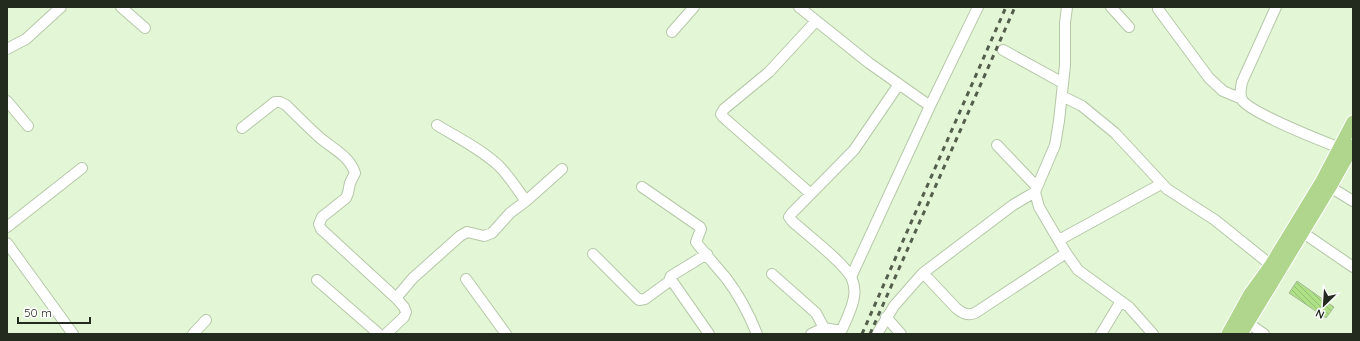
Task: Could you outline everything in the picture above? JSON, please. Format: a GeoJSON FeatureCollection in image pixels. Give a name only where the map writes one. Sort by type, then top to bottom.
{"type":"FeatureCollection","features":[{"type":"Feature","properties":{"kind":"main road"},"geometry":{"type":"LineString","coordinates":[[1244,328],[1330,187],[1348,152],[1353,122]]}},
{"type":"Feature","properties":{"kind":"main road"},"geometry":{"type":"LineString","coordinates":[[1228,334],[1250,294],[1348,152]]}},
{"type":"Feature","properties":{"kind":"street"},"geometry":{"type":"LineString","coordinates":[[7,49],[26,39],[60,7]]}},
{"type":"Feature","properties":{"kind":"street"},"geometry":{"type":"LineString","coordinates":[[121,7],[145,28]]}},
{"type":"Feature","properties":{"kind":"street"},"geometry":{"type":"LineString","coordinates":[[672,32],[694,7]]}},
{"type":"Feature","properties":{"kind":"street"},"geometry":{"type":"LineString","coordinates":[[799,7],[869,63],[930,106]]}},
{"type":"Feature","properties":{"kind":"street"},"geometry":{"type":"LineString","coordinates":[[851,277],[930,106],[978,7]]}},
{"type":"Feature","properties":{"kind":"street"},"geometry":{"type":"LineString","coordinates":[[877,334],[886,317],[923,273],[1013,205],[1036,190],[1055,145],[1065,64],[1065,23],[1067,7]]}},
{"type":"Feature","properties":{"kind":"street"},"geometry":{"type":"LineString","coordinates":[[1111,7],[1129,27]]}},
{"type":"Feature","properties":{"kind":"street"},"geometry":{"type":"LineString","coordinates":[[1242,99],[1240,95],[1242,82],[1276,7]]}},
{"type":"Feature","properties":{"kind":"street"},"geometry":{"type":"LineString","coordinates":[[1158,9],[1210,78],[1223,91],[1242,99],[1253,109],[1315,139],[1348,152]]}},
{"type":"Feature","properties":{"kind":"street"},"geometry":{"type":"LineString","coordinates":[[811,194],[723,118],[721,113],[769,72],[816,21]]}},
{"type":"Feature","properties":{"kind":"street"},"geometry":{"type":"LineString","coordinates":[[1003,50],[1063,83]]}},
{"type":"Feature","properties":{"kind":"street"},"geometry":{"type":"LineString","coordinates":[[811,334],[824,328],[840,333],[851,309],[854,297],[854,287],[851,277],[843,267],[790,219],[791,214],[854,150],[899,84]]}},
{"type":"Feature","properties":{"kind":"street"},"geometry":{"type":"LineString","coordinates":[[1062,96],[1082,106],[1115,133],[1161,184],[1215,220],[1271,265]]}},
{"type":"Feature","properties":{"kind":"street"},"geometry":{"type":"LineString","coordinates":[[7,101],[28,126]]}},
{"type":"Feature","properties":{"kind":"street"},"geometry":{"type":"LineString","coordinates":[[242,128],[274,102],[280,102],[286,105],[317,135],[343,154],[355,174],[350,183],[346,198],[322,217],[318,224],[321,229],[404,307],[406,312],[404,317],[386,334]]}},
{"type":"Feature","properties":{"kind":"street"},"geometry":{"type":"LineString","coordinates":[[437,125],[483,152],[500,167],[526,201]]}},
{"type":"Feature","properties":{"kind":"street"},"geometry":{"type":"LineString","coordinates":[[998,145],[1036,190],[1039,207],[1060,240],[1066,253],[1078,270],[1129,307],[1153,334]]}},
{"type":"Feature","properties":{"kind":"street"},"geometry":{"type":"LineString","coordinates":[[7,227],[82,168]]}},
{"type":"Feature","properties":{"kind":"street"},"geometry":{"type":"LineString","coordinates":[[396,298],[412,278],[463,233],[467,232],[484,236],[492,233],[510,213],[562,169]]}},
{"type":"Feature","properties":{"kind":"street"},"geometry":{"type":"LineString","coordinates":[[1060,240],[1161,184]]}},
{"type":"Feature","properties":{"kind":"street"},"geometry":{"type":"LineString","coordinates":[[642,187],[700,227],[701,229],[696,241],[726,278],[746,308],[757,334]]}},
{"type":"Feature","properties":{"kind":"street"},"geometry":{"type":"LineString","coordinates":[[1330,187],[1353,201]]}},
{"type":"Feature","properties":{"kind":"street"},"geometry":{"type":"LineString","coordinates":[[1302,232],[1353,266]]}},
{"type":"Feature","properties":{"kind":"street"},"geometry":{"type":"LineString","coordinates":[[7,243],[73,334]]}},
{"type":"Feature","properties":{"kind":"street"},"geometry":{"type":"LineString","coordinates":[[923,273],[956,308],[961,312],[970,315],[1066,253]]}},
{"type":"Feature","properties":{"kind":"street"},"geometry":{"type":"LineString","coordinates":[[593,254],[635,298],[639,300],[645,299],[671,280],[671,276],[707,254]]}},
{"type":"Feature","properties":{"kind":"street"},"geometry":{"type":"LineString","coordinates":[[772,274],[816,314],[824,328]]}},
{"type":"Feature","properties":{"kind":"street"},"geometry":{"type":"LineString","coordinates":[[466,279],[506,334]]}},
{"type":"Feature","properties":{"kind":"street"},"geometry":{"type":"LineString","coordinates":[[317,280],[379,334]]}},
{"type":"Feature","properties":{"kind":"street"},"geometry":{"type":"LineString","coordinates":[[671,280],[709,334]]}},
{"type":"Feature","properties":{"kind":"street"},"geometry":{"type":"LineString","coordinates":[[1101,334],[1121,302]]}},
{"type":"Feature","properties":{"kind":"street"},"geometry":{"type":"LineString","coordinates":[[886,317],[901,334]]}},
{"type":"Feature","properties":{"kind":"street"},"geometry":{"type":"LineString","coordinates":[[193,334],[206,320]]}},
{"type":"Feature","properties":{"kind":"street"},"geometry":{"type":"LineString","coordinates":[[1244,328],[1264,334]]}},
{"type":"Feature","properties":{"kind":"building"},"geometry":{"type":"Polygon","coordinates":[[[1297,281],[1334,307],[1326,318],[1289,293],[1297,281]]]}},
{"type":"Feature","properties":{"kind":"railway"},"geometry":{"type":"LineString","coordinates":[[862,334],[1006,7]]}},
{"type":"Feature","properties":{"kind":"railway"},"geometry":{"type":"LineString","coordinates":[[870,334],[1015,7]]}}]}
